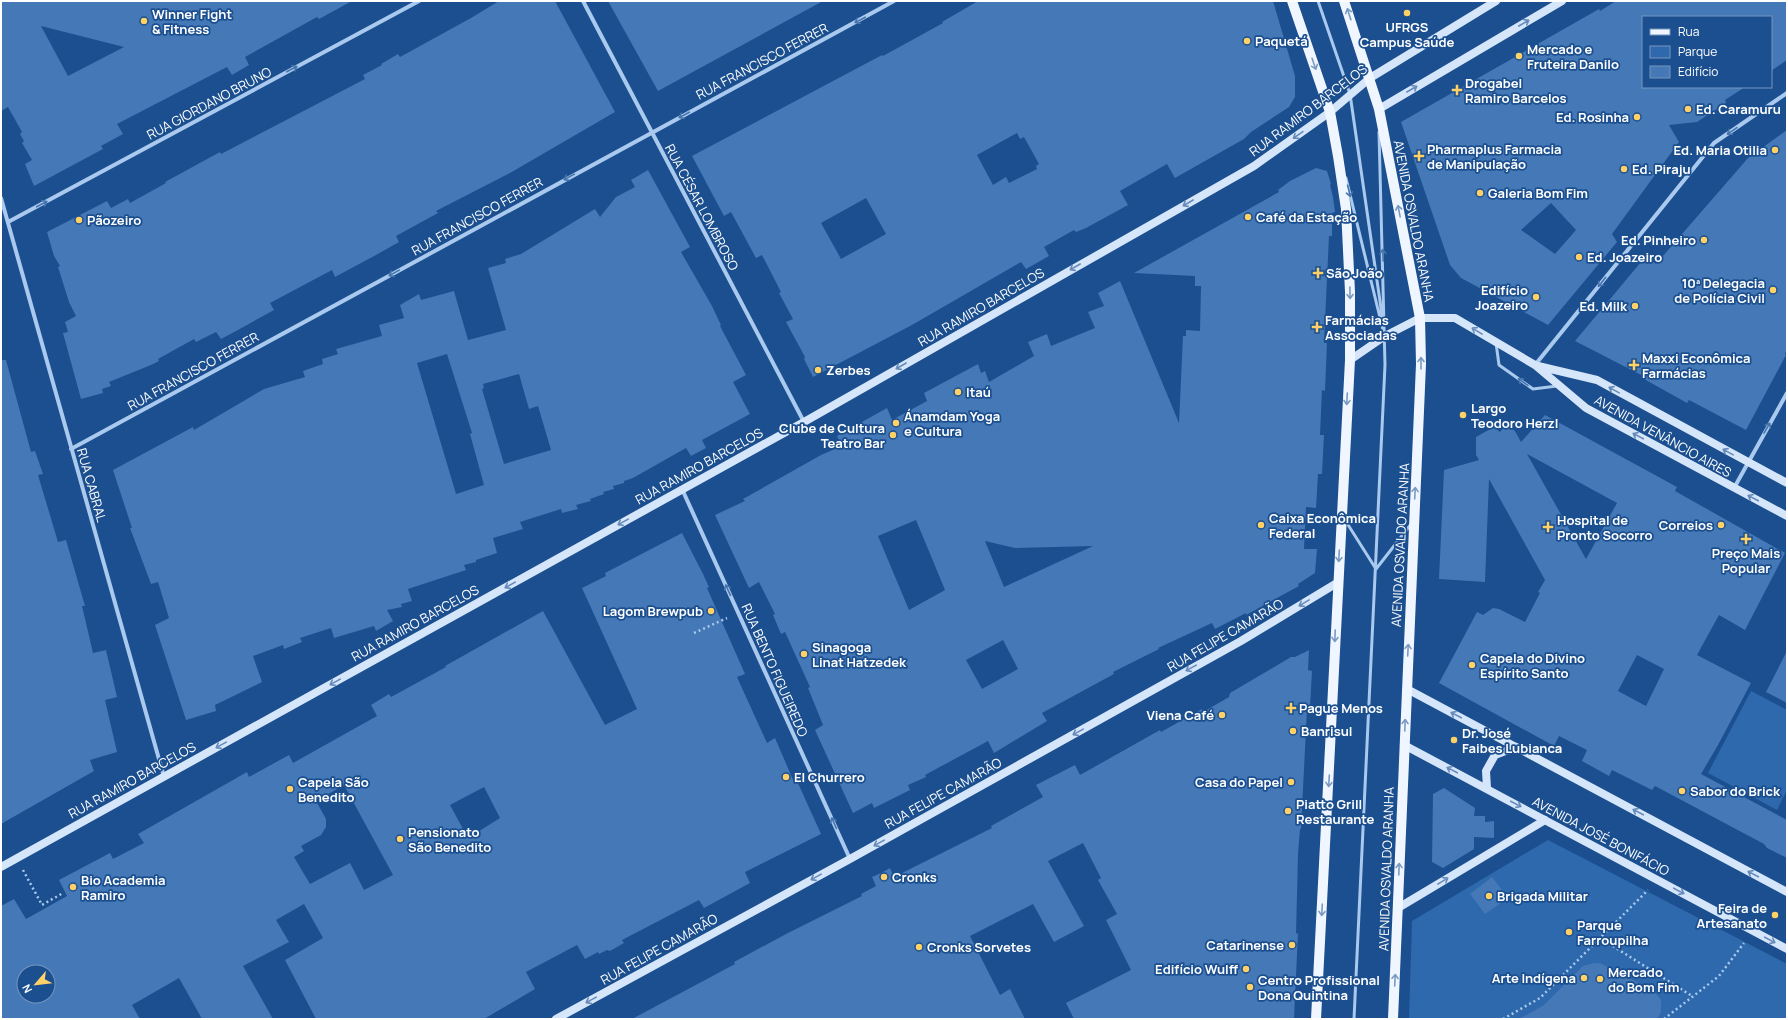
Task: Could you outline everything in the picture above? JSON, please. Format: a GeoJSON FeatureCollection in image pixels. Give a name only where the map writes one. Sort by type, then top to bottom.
{"type":"FeatureCollection","features":[{"type":"Feature","properties":{"kind":"main road"},"geometry":{"type":"LineString","coordinates":[[1292,1],[1330,112],[1346,209],[1350,292],[1350,360],[1337,583],[1316,1019]]}},
{"type":"Feature","properties":{"kind":"main road","name":"AVENIDA OSVALDO ARANHA"},"geometry":{"type":"LineString","coordinates":[[1344,1],[1370,78],[1378,109],[1420,318],[1421,364],[1393,1019]]}},
{"type":"Feature","properties":{"kind":"street","name":"RUA GIORDANO BRUNO"},"geometry":{"type":"LineString","coordinates":[[8,222],[419,1]]}},
{"type":"Feature","properties":{"kind":"street","name":"RUA CÉSAR LOMBROSO"},"geometry":{"type":"LineString","coordinates":[[583,1],[804,422]]}},
{"type":"Feature","properties":{"kind":"street","name":"RUA FRANCISCO FERRER"},"geometry":{"type":"LineString","coordinates":[[71,449],[894,1]]}},
{"type":"Feature","properties":{"kind":"street","name":"RUA RAMIRO BARCELOS"},"geometry":{"type":"LineString","coordinates":[[1,867],[804,422],[1254,166],[1330,112],[1370,78],[1496,1]]}},
{"type":"Feature","properties":{"kind":"street"},"geometry":{"type":"LineString","coordinates":[[1378,109],[1562,1]]}},
{"type":"Feature","properties":{"kind":"street"},"geometry":{"type":"LineString","coordinates":[[1535,365],[1714,143],[1787,92]]}},
{"type":"Feature","properties":{"kind":"street","name":"RUA CABRAL"},"geometry":{"type":"LineString","coordinates":[[1,198],[164,777]]}},
{"type":"Feature","properties":{"kind":"street","name":"AVENIDA VENÂNCIO AIRES"},"geometry":{"type":"LineString","coordinates":[[1350,360],[1385,336],[1420,318],[1455,318],[1535,365],[1586,408],[1787,516]]}},
{"type":"Feature","properties":{"kind":"street","name":"AVENIDA VENÂNCIO AIRES"},"geometry":{"type":"LineString","coordinates":[[1535,365],[1597,380],[1787,484]]}},
{"type":"Feature","properties":{"kind":"street"},"geometry":{"type":"LineString","coordinates":[[1733,488],[1787,393]]}},
{"type":"Feature","properties":{"kind":"street","name":"RUA BENTO FIGUEIREDO"},"geometry":{"type":"LineString","coordinates":[[682,489],[850,859]]}},
{"type":"Feature","properties":{"kind":"street","name":"RUA FELIPE CAMARÃO"},"geometry":{"type":"LineString","coordinates":[[556,1019],[850,859],[1234,645],[1337,583]]}},
{"type":"Feature","properties":{"kind":"street"},"geometry":{"type":"LineString","coordinates":[[1407,689],[1787,892]]}},
{"type":"Feature","properties":{"kind":"street","name":"AVENIDA JOSÉ BONIFÁCIO"},"geometry":{"type":"LineString","coordinates":[[1404,745],[1787,949]]}},
{"type":"Feature","properties":{"kind":"street"},"geometry":{"type":"LineString","coordinates":[[1487,788],[1486,771],[1495,755],[1516,746]]}},
{"type":"Feature","properties":{"kind":"street"},"geometry":{"type":"LineString","coordinates":[[1398,908],[1545,820]]}},
{"type":"Feature","properties":{"kind":"lane"},"geometry":{"type":"LineString","coordinates":[[1318,1],[1350,94],[1385,336]]}},
{"type":"Feature","properties":{"kind":"lane"},"geometry":{"type":"LineString","coordinates":[[1354,1019],[1385,365],[1378,109]]}},
{"type":"Feature","properties":{"kind":"lane"},"geometry":{"type":"LineString","coordinates":[[1330,112],[1385,336]]}},
{"type":"Feature","properties":{"kind":"lane"},"geometry":{"type":"LineString","coordinates":[[1496,342],[1499,365],[1533,389],[1559,386]]}},
{"type":"Feature","properties":{"kind":"lane"},"geometry":{"type":"LineString","coordinates":[[1341,517],[1376,569]]}},
{"type":"Feature","properties":{"kind":"lane"},"geometry":{"type":"LineString","coordinates":[[1376,569],[1414,520]]}},
{"type":"Feature","properties":{"kind":"path"},"geometry":{"type":"LineString","coordinates":[[1298,519],[1341,517]]}},
{"type":"Feature","properties":{"kind":"path"},"geometry":{"type":"LineString","coordinates":[[694,633],[738,613]]}},
{"type":"Feature","properties":{"kind":"path"},"geometry":{"type":"LineString","coordinates":[[16,858],[42,905],[63,893]]}},
{"type":"Feature","properties":{"kind":"path"},"geometry":{"type":"LineString","coordinates":[[1503,1019],[1540,998],[1658,880]]}},
{"type":"Feature","properties":{"kind":"path"},"geometry":{"type":"LineString","coordinates":[[1664,1019],[1719,976],[1753,931]]}},
{"type":"Feature","properties":{"kind":"path"},"geometry":{"type":"LineString","coordinates":[[1600,938],[1692,996]]}},
{"type":"Feature","properties":{"kind":"green space"},"geometry":{"type":"Polygon","coordinates":[[[1751,691],[1787,710],[1787,790],[1777,810],[1708,773],[1751,691]]]}},
{"type":"Feature","properties":{"kind":"green space","name":"Parque Farroupilha"},"geometry":{"type":"Polygon","coordinates":[[[1548,840],[1787,964],[1787,1019],[1409,1019],[1412,921],[1548,840]]]}},
{"type":"Feature","properties":{"kind":"building"},"geometry":{"type":"Polygon","coordinates":[[[1,1],[352,1],[319,19],[317,17],[245,57],[249,65],[232,75],[227,67],[117,124],[123,134],[101,146],[103,149],[34,186],[25,164],[32,160],[22,143],[24,141],[20,134],[22,132],[8,107],[1,111],[1,1]],[[41,26],[68,76],[124,47],[41,26]]]}},
{"type":"Feature","properties":{"kind":"building"},"geometry":{"type":"Polygon","coordinates":[[[499,1],[555,1],[615,112],[510,173],[436,211],[438,213],[396,236],[399,242],[376,255],[335,277],[332,270],[270,303],[274,310],[238,330],[221,339],[216,332],[196,342],[194,339],[158,359],[159,361],[109,382],[111,386],[102,389],[103,393],[81,399],[63,333],[68,332],[65,322],[76,316],[69,302],[58,267],[60,266],[54,256],[47,232],[107,201],[111,208],[128,199],[130,203],[220,152],[221,154],[365,79],[363,75],[382,65],[381,64],[398,54],[400,57],[499,1]]]}},
{"type":"Feature","properties":{"kind":"building"},"geometry":{"type":"Polygon","coordinates":[[[608,1],[823,1],[658,91],[608,1]]]}},
{"type":"Feature","properties":{"kind":"building"},"geometry":{"type":"Polygon","coordinates":[[[978,1],[1273,1],[1295,76],[1295,97],[1289,107],[1251,132],[1244,139],[1175,178],[1167,164],[1120,191],[1128,205],[1086,228],[1076,232],[1074,230],[1044,247],[1049,256],[1026,269],[1021,262],[912,325],[813,377],[804,359],[805,357],[786,322],[793,319],[779,293],[781,292],[762,255],[756,258],[731,212],[724,216],[692,156],[882,55],[883,56],[943,23],[942,22],[978,1]],[[1017,133],[977,155],[993,185],[1006,177],[1009,183],[1037,169],[1036,166],[1039,164],[1024,137],[1020,139],[1017,133]],[[866,198],[821,223],[841,259],[886,234],[866,198]]]}},
{"type":"Feature","properties":{"kind":"building"},"geometry":{"type":"Polygon","coordinates":[[[1616,1],[1787,1],[1787,60],[1772,70],[1772,16],[1642,16],[1642,88],[1743,88],[1725,100],[1726,103],[1697,122],[1669,125],[1679,142],[1612,234],[1617,242],[1548,325],[1461,278],[1450,265],[1401,122],[1599,9],[1600,11],[1616,1]],[[1551,203],[1521,230],[1555,254],[1576,230],[1551,203]]]}},
{"type":"Feature","properties":{"kind":"building"},"geometry":{"type":"Polygon","coordinates":[[[1787,130],[1787,349],[1786,355],[1746,430],[1689,400],[1687,403],[1644,379],[1645,377],[1575,341],[1646,256],[1656,264],[1748,158],[1787,130]]]}},
{"type":"Feature","properties":{"kind":"building"},"geometry":{"type":"Polygon","coordinates":[[[1316,168],[1327,171],[1331,184],[1335,212],[1332,213],[1332,236],[1329,236],[1324,343],[1327,343],[1325,391],[1322,390],[1320,435],[1324,435],[1322,474],[1318,474],[1316,508],[1306,507],[1304,549],[1317,549],[1315,573],[1298,584],[1299,586],[1246,615],[1246,613],[1215,629],[1212,623],[1158,648],[1159,649],[1113,672],[1114,674],[1042,713],[1047,721],[994,753],[988,741],[925,775],[926,777],[908,785],[910,790],[874,808],[872,803],[853,813],[815,730],[823,725],[808,688],[810,687],[785,632],[781,634],[773,615],[775,614],[759,582],[749,588],[715,515],[745,501],[743,499],[821,455],[842,446],[837,436],[887,408],[892,420],[927,401],[924,393],[978,364],[981,373],[985,371],[989,382],[1034,356],[1028,342],[1047,334],[1051,346],[1095,328],[1088,312],[1104,306],[1098,293],[1120,281],[1179,423],[1183,336],[1186,336],[1186,330],[1200,331],[1201,286],[1195,286],[1195,276],[1134,273],[1279,192],[1278,190],[1290,181],[1316,168]],[[916,520],[878,536],[909,610],[945,590],[916,520]],[[985,541],[1004,587],[1093,546],[1015,548],[985,541]],[[1003,640],[966,660],[982,689],[1018,669],[1003,640]]]}},
{"type":"Feature","properties":{"kind":"building"},"geometry":{"type":"Polygon","coordinates":[[[648,170],[690,247],[681,252],[712,306],[721,325],[720,326],[746,375],[733,382],[750,414],[702,440],[706,448],[691,456],[686,448],[633,478],[624,481],[624,483],[613,486],[614,489],[603,492],[604,494],[590,499],[591,501],[576,505],[578,509],[562,513],[561,509],[520,522],[523,529],[493,538],[497,553],[476,560],[476,562],[464,565],[466,570],[408,589],[412,601],[401,604],[402,607],[387,610],[393,621],[376,631],[374,626],[334,638],[331,628],[300,638],[302,642],[284,649],[283,645],[253,656],[262,682],[215,705],[216,711],[186,720],[155,625],[169,618],[158,582],[151,584],[130,528],[132,528],[113,470],[193,427],[194,430],[264,389],[305,377],[303,371],[323,364],[322,359],[338,354],[336,349],[382,336],[379,325],[404,318],[400,305],[419,294],[421,300],[454,291],[468,340],[506,330],[488,268],[506,263],[505,259],[521,254],[595,209],[600,217],[616,197],[635,187],[631,180],[648,170]],[[447,354],[417,363],[456,494],[484,485],[470,434],[472,433],[447,354]],[[519,374],[483,384],[484,388],[482,389],[504,464],[551,450],[538,406],[529,409],[519,374]]]}},
{"type":"Feature","properties":{"kind":"building"},"geometry":{"type":"Polygon","coordinates":[[[1,360],[6,360],[31,452],[35,451],[43,474],[38,475],[58,542],[66,540],[85,606],[82,606],[93,653],[106,650],[117,697],[105,700],[117,752],[90,760],[94,771],[1,824],[1,360]]]}},
{"type":"Feature","properties":{"kind":"building"},"geometry":{"type":"Polygon","coordinates":[[[1545,415],[1677,487],[1675,491],[1785,553],[1745,630],[1719,615],[1697,655],[1751,683],[1701,774],[1787,820],[1787,858],[1767,848],[1764,844],[1655,786],[1652,790],[1612,770],[1609,776],[1582,761],[1587,750],[1559,736],[1554,746],[1439,683],[1477,612],[1483,615],[1493,608],[1499,609],[1525,622],[1545,580],[1489,479],[1485,582],[1439,579],[1444,470],[1479,460],[1476,455],[1476,437],[1494,427],[1500,432],[1506,424],[1515,431],[1521,442],[1545,415]],[[1527,454],[1586,559],[1617,503],[1527,454]],[[1637,655],[1618,691],[1646,706],[1664,669],[1637,655]]]}},
{"type":"Feature","properties":{"kind":"building"},"geometry":{"type":"Polygon","coordinates":[[[682,533],[709,587],[707,588],[745,674],[737,677],[767,743],[775,738],[794,782],[797,781],[821,834],[745,872],[750,883],[704,908],[699,900],[622,940],[624,943],[610,951],[607,950],[599,954],[598,952],[585,959],[577,945],[526,972],[535,989],[484,1019],[316,1019],[285,960],[323,938],[304,904],[276,920],[289,942],[243,966],[273,1019],[202,1019],[179,978],[132,1005],[140,1019],[1,1019],[1,906],[14,899],[26,919],[67,896],[59,880],[110,853],[113,859],[144,843],[138,834],[247,772],[249,777],[289,755],[293,763],[377,716],[371,705],[389,694],[391,697],[543,611],[605,725],[637,709],[582,588],[606,576],[605,573],[682,533]],[[344,785],[316,801],[326,819],[326,827],[321,835],[301,846],[304,851],[294,857],[310,884],[350,863],[364,890],[393,875],[344,785]],[[484,787],[450,805],[468,838],[500,818],[484,787]]]}},
{"type":"Feature","properties":{"kind":"building"},"geometry":{"type":"Polygon","coordinates":[[[1309,650],[1308,670],[1312,671],[1310,707],[1307,709],[1301,829],[1298,854],[1296,934],[1298,933],[1294,1019],[1074,1019],[1066,1003],[1131,970],[1106,920],[1117,914],[1098,880],[1101,878],[1083,843],[1048,861],[1084,926],[1054,942],[1033,904],[970,936],[1000,995],[1010,989],[1025,1019],[632,1019],[735,964],[734,962],[786,934],[862,896],[861,894],[876,886],[872,877],[890,868],[894,877],[992,828],[991,826],[1043,797],[1036,785],[1075,765],[1080,775],[1160,730],[1161,732],[1202,709],[1203,712],[1229,697],[1230,693],[1291,657],[1295,657],[1309,650]]]}},
{"type":"Feature","properties":{"kind":"building"},"geometry":{"type":"Polygon","coordinates":[[[1787,651],[1787,703],[1766,692],[1787,651]]]}},
{"type":"Feature","properties":{"kind":"building"},"geometry":{"type":"Polygon","coordinates":[[[1444,788],[1475,808],[1474,816],[1485,816],[1485,822],[1494,821],[1494,838],[1474,837],[1474,849],[1443,868],[1432,862],[1433,794],[1444,788]]]}},
{"type":"Feature","properties":{"kind":"building","name":"Brigada Militar"},"geometry":{"type":"Polygon","coordinates":[[[1492,877],[1508,898],[1485,914],[1470,894],[1492,877]]]}},
{"type":"Feature","properties":{"kind":"building","name":"Mercado do Bom Fim"},"geometry":{"type":"Polygon","coordinates":[[[1600,963],[1654,991],[1661,1000],[1661,1012],[1657,1019],[1519,1019],[1544,1005],[1583,966],[1600,963]]]}},
{"type":"Feature","properties":{"kind":"place","name":"UFRGS Campus Saúde"},"geometry":{"type":"Point","coordinates":[1407,13]}},
{"type":"Feature","properties":{"kind":"place","name":"Winner Fight & Fitness"},"geometry":{"type":"Point","coordinates":[144,21]}},
{"type":"Feature","properties":{"kind":"place","name":"Paquetá"},"geometry":{"type":"Point","coordinates":[1247,41]}},
{"type":"Feature","properties":{"kind":"place","name":"Mercado e Fruteira Danilo"},"geometry":{"type":"Point","coordinates":[1519,56]}},
{"type":"Feature","properties":{"kind":"place","name":"Drogabel Ramiro Barcelos"},"geometry":{"type":"Point","coordinates":[1457,90]}},
{"type":"Feature","properties":{"kind":"place","name":"Ed. Caramuru"},"geometry":{"type":"Point","coordinates":[1688,109]}},
{"type":"Feature","properties":{"kind":"place","name":"Ed. Rosinha"},"geometry":{"type":"Point","coordinates":[1637,117]}},
{"type":"Feature","properties":{"kind":"place","name":"Ed. Maria Otilia"},"geometry":{"type":"Point","coordinates":[1775,150]}},
{"type":"Feature","properties":{"kind":"place","name":"Pharmaplus Farmacia de Manipulação"},"geometry":{"type":"Point","coordinates":[1419,156]}},
{"type":"Feature","properties":{"kind":"place","name":"Ed. Piraju"},"geometry":{"type":"Point","coordinates":[1624,169]}},
{"type":"Feature","properties":{"kind":"place","name":"Galeria Bom Fim"},"geometry":{"type":"Point","coordinates":[1480,193]}},
{"type":"Feature","properties":{"kind":"place","name":"Café da Estação"},"geometry":{"type":"Point","coordinates":[1248,217]}},
{"type":"Feature","properties":{"kind":"place","name":"Pãozeiro"},"geometry":{"type":"Point","coordinates":[79,220]}},
{"type":"Feature","properties":{"kind":"place","name":"Ed. Pinheiro"},"geometry":{"type":"Point","coordinates":[1704,240]}},
{"type":"Feature","properties":{"kind":"place","name":"Ed. Joazeiro"},"geometry":{"type":"Point","coordinates":[1579,257]}},
{"type":"Feature","properties":{"kind":"place","name":"São João"},"geometry":{"type":"Point","coordinates":[1318,273]}},
{"type":"Feature","properties":{"kind":"place","name":"10ª Delegacia de Polícia Civil"},"geometry":{"type":"Point","coordinates":[1773,290]}},
{"type":"Feature","properties":{"kind":"place","name":"Edifício Joazeiro"},"geometry":{"type":"Point","coordinates":[1536,297]}},
{"type":"Feature","properties":{"kind":"place","name":"Ed. Milk"},"geometry":{"type":"Point","coordinates":[1635,306]}},
{"type":"Feature","properties":{"kind":"place","name":"Farmácias Associadas"},"geometry":{"type":"Point","coordinates":[1317,327]}},
{"type":"Feature","properties":{"kind":"place","name":"Maxxi Econômica Farmácias"},"geometry":{"type":"Point","coordinates":[1634,365]}},
{"type":"Feature","properties":{"kind":"place","name":"Zerbes"},"geometry":{"type":"Point","coordinates":[818,370]}},
{"type":"Feature","properties":{"kind":"place","name":"Itaú"},"geometry":{"type":"Point","coordinates":[958,392]}},
{"type":"Feature","properties":{"kind":"place","name":"Largo Teodoro Herzl"},"geometry":{"type":"Point","coordinates":[1463,415]}},
{"type":"Feature","properties":{"kind":"place","name":"Ánamdam Yoga e Cultura"},"geometry":{"type":"Point","coordinates":[896,423]}},
{"type":"Feature","properties":{"kind":"place","name":"Clube de Cultura Teatro Bar"},"geometry":{"type":"Point","coordinates":[893,435]}},
{"type":"Feature","properties":{"kind":"place","name":"Caixa Econômica Federal"},"geometry":{"type":"Point","coordinates":[1261,525]}},
{"type":"Feature","properties":{"kind":"place","name":"Correios"},"geometry":{"type":"Point","coordinates":[1721,525]}},
{"type":"Feature","properties":{"kind":"place","name":"Hospital de Pronto Socorro"},"geometry":{"type":"Point","coordinates":[1548,527]}},
{"type":"Feature","properties":{"kind":"place","name":"Preço Mais Popular"},"geometry":{"type":"Point","coordinates":[1746,539]}},
{"type":"Feature","properties":{"kind":"place","name":"Lagom Brewpub"},"geometry":{"type":"Point","coordinates":[711,611]}},
{"type":"Feature","properties":{"kind":"place","name":"Sinagoga Linat Hatzedek"},"geometry":{"type":"Point","coordinates":[804,654]}},
{"type":"Feature","properties":{"kind":"place","name":"Capela do Divino Espírito Santo"},"geometry":{"type":"Point","coordinates":[1472,665]}},
{"type":"Feature","properties":{"kind":"place","name":"Pague Menos"},"geometry":{"type":"Point","coordinates":[1291,708]}},
{"type":"Feature","properties":{"kind":"place","name":"Viena Café"},"geometry":{"type":"Point","coordinates":[1222,715]}},
{"type":"Feature","properties":{"kind":"place","name":"Banrisul"},"geometry":{"type":"Point","coordinates":[1293,731]}},
{"type":"Feature","properties":{"kind":"place","name":"Dr. José Faibes Lubianca"},"geometry":{"type":"Point","coordinates":[1454,740]}},
{"type":"Feature","properties":{"kind":"place","name":"El Churrero"},"geometry":{"type":"Point","coordinates":[786,777]}},
{"type":"Feature","properties":{"kind":"place","name":"Casa do Papel"},"geometry":{"type":"Point","coordinates":[1291,782]}},
{"type":"Feature","properties":{"kind":"place","name":"Capela São Benedito"},"geometry":{"type":"Point","coordinates":[290,789]}},
{"type":"Feature","properties":{"kind":"place","name":"Sabor do Brick"},"geometry":{"type":"Point","coordinates":[1682,791]}},
{"type":"Feature","properties":{"kind":"place","name":"Piatto Grill Restaurante"},"geometry":{"type":"Point","coordinates":[1288,811]}},
{"type":"Feature","properties":{"kind":"place","name":"Pensionato São Benedito"},"geometry":{"type":"Point","coordinates":[400,839]}},
{"type":"Feature","properties":{"kind":"place","name":"Cronks"},"geometry":{"type":"Point","coordinates":[884,877]}},
{"type":"Feature","properties":{"kind":"place","name":"Bio Academia Ramiro"},"geometry":{"type":"Point","coordinates":[73,887]}},
{"type":"Feature","properties":{"kind":"place","name":"Brigada Militar"},"geometry":{"type":"Point","coordinates":[1489,896]}},
{"type":"Feature","properties":{"kind":"place","name":"Feira de Artesanato"},"geometry":{"type":"Point","coordinates":[1775,915]}},
{"type":"Feature","properties":{"kind":"place","name":"Parque Farroupilha"},"geometry":{"type":"Point","coordinates":[1569,932]}},
{"type":"Feature","properties":{"kind":"place","name":"Catarinense"},"geometry":{"type":"Point","coordinates":[1292,945]}},
{"type":"Feature","properties":{"kind":"place","name":"Cronks Sorvetes"},"geometry":{"type":"Point","coordinates":[919,947]}},
{"type":"Feature","properties":{"kind":"place","name":"Edifício Wulff"},"geometry":{"type":"Point","coordinates":[1246,969]}},
{"type":"Feature","properties":{"kind":"place","name":"Arte Indígena"},"geometry":{"type":"Point","coordinates":[1584,978]}},
{"type":"Feature","properties":{"kind":"place","name":"Mercado do Bom Fim"},"geometry":{"type":"Point","coordinates":[1600,979]}},
{"type":"Feature","properties":{"kind":"place","name":"Centro Profissional Dona Quintina"},"geometry":{"type":"Point","coordinates":[1250,987]}}]}
